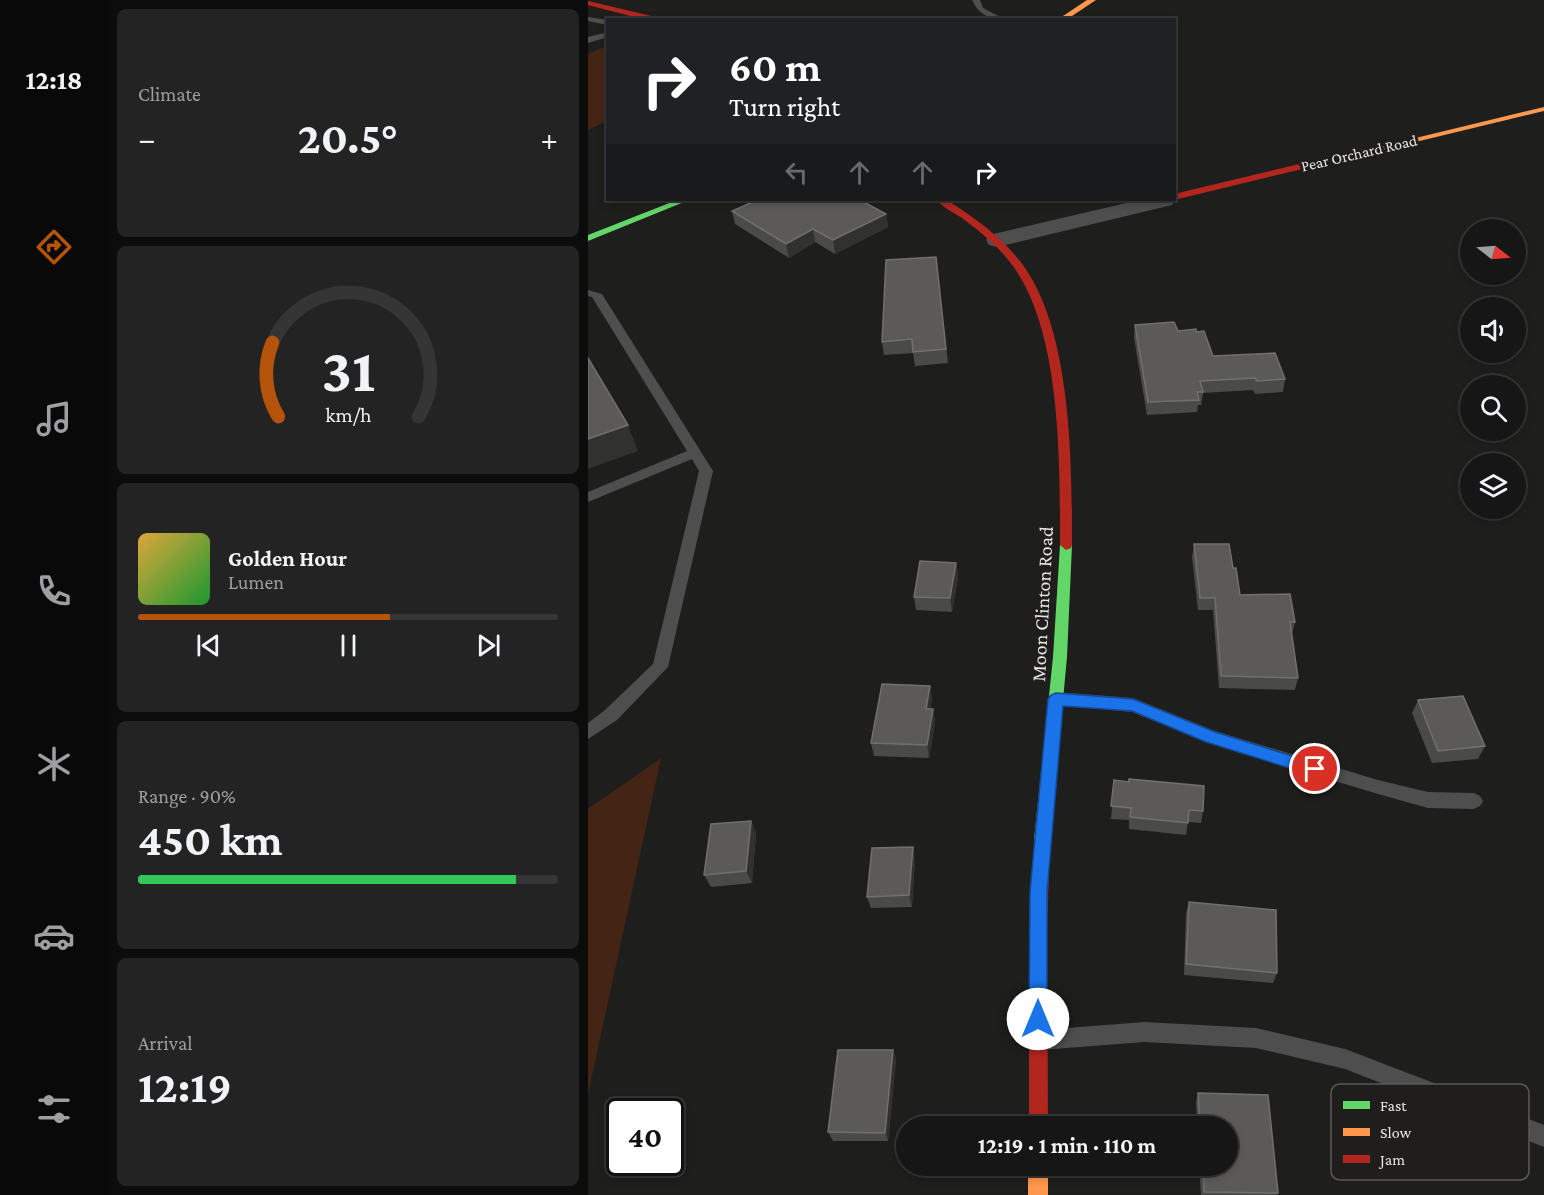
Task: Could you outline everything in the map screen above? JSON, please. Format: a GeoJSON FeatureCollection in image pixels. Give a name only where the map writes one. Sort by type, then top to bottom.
{"type":"FeatureCollection","features":[{"type":"Feature","properties":{"kind":"street"},"geometry":{"type":"LineString","coordinates":[[1063,18],[1092,0]]}},
{"type":"Feature","properties":{"kind":"street"},"geometry":{"type":"LineString","coordinates":[[588,3],[649,18]]}},
{"type":"Feature","properties":{"kind":"street","name":"Pear Orchard Road"},"geometry":{"type":"LineString","coordinates":[[1176,197],[1544,109]]}},
{"type":"Feature","properties":{"kind":"street"},"geometry":{"type":"LineString","coordinates":[[588,238],[681,201]]}},
{"type":"Feature","properties":{"kind":"street","name":"Moon Clinton Road"},"geometry":{"type":"LineString","coordinates":[[942,201],[997,240],[1021,268],[1037,300],[1050,344],[1060,410],[1065,459],[1068,548],[1039,892],[1038,1116]]}},
{"type":"Feature","properties":{"kind":"street"},"geometry":{"type":"LineString","coordinates":[[997,240],[1160,201]]}},
{"type":"Feature","properties":{"kind":"street"},"geometry":{"type":"LineString","coordinates":[[1038,1176],[1038,1195]]}},
{"type":"Feature","properties":{"kind":"lane"},"geometry":{"type":"LineString","coordinates":[[976,0],[980,9],[998,18]]}},
{"type":"Feature","properties":{"kind":"lane"},"geometry":{"type":"LineString","coordinates":[[588,19],[606,23]]}},
{"type":"Feature","properties":{"kind":"lane"},"geometry":{"type":"LineString","coordinates":[[588,40],[606,35]]}},
{"type":"Feature","properties":{"kind":"lane"},"geometry":{"type":"LineString","coordinates":[[588,292],[596,294],[706,471],[660,667],[611,715],[588,732]]}},
{"type":"Feature","properties":{"kind":"lane"},"geometry":{"type":"LineString","coordinates":[[588,496],[694,453]]}},
{"type":"Feature","properties":{"kind":"lane"},"geometry":{"type":"LineString","coordinates":[[1056,699],[1133,705],[1212,737],[1378,787],[1428,800],[1474,801]]}},
{"type":"Feature","properties":{"kind":"lane"},"geometry":{"type":"LineString","coordinates":[[1038,1040],[1144,1032],[1256,1038],[1345,1059],[1410,1084]]}},
{"type":"Feature","properties":{"kind":"lane"},"geometry":{"type":"LineString","coordinates":[[1529,1130],[1544,1136]]}},
{"type":"Feature","properties":{"kind":"shaded area"},"geometry":{"type":"Polygon","coordinates":[[[606,46],[606,121],[588,130],[588,54],[606,46]]]}},
{"type":"Feature","properties":{"kind":"shaded area"},"geometry":{"type":"Polygon","coordinates":[[[661,758],[588,1094],[588,809],[661,758]]]}},
{"type":"Feature","properties":{"kind":"building"},"geometry":{"type":"Polygon","coordinates":[[[755,201],[862,201],[886,214],[833,240],[813,229],[786,244],[732,211],[755,201]]]}},
{"type":"Feature","properties":{"kind":"building"},"geometry":{"type":"Polygon","coordinates":[[[936,257],[946,349],[913,352],[912,339],[882,342],[886,260],[936,257]]]}},
{"type":"Feature","properties":{"kind":"building"},"geometry":{"type":"Polygon","coordinates":[[[1174,322],[1178,331],[1196,329],[1196,332],[1204,331],[1213,356],[1275,353],[1285,379],[1200,381],[1203,392],[1197,392],[1199,400],[1148,402],[1135,325],[1174,322]]]}},
{"type":"Feature","properties":{"kind":"building"},"geometry":{"type":"Polygon","coordinates":[[[588,358],[628,425],[588,439],[588,358]]]}},
{"type":"Feature","properties":{"kind":"building"},"geometry":{"type":"Polygon","coordinates":[[[1194,544],[1229,544],[1240,595],[1290,594],[1295,622],[1290,622],[1298,678],[1221,676],[1215,598],[1200,598],[1194,544]]]}},
{"type":"Feature","properties":{"kind":"building"},"geometry":{"type":"Polygon","coordinates":[[[920,561],[956,563],[950,598],[914,597],[920,561]]]}},
{"type":"Feature","properties":{"kind":"building"},"geometry":{"type":"Polygon","coordinates":[[[882,684],[930,686],[926,709],[933,709],[927,745],[871,743],[882,684]]]}},
{"type":"Feature","properties":{"kind":"building"},"geometry":{"type":"Polygon","coordinates":[[[1463,696],[1485,746],[1438,751],[1418,700],[1463,696]]]}},
{"type":"Feature","properties":{"kind":"building"},"geometry":{"type":"Polygon","coordinates":[[[1129,779],[1204,786],[1203,811],[1189,810],[1188,823],[1130,817],[1131,808],[1111,806],[1114,780],[1129,782],[1129,779]]]}},
{"type":"Feature","properties":{"kind":"building"},"geometry":{"type":"Polygon","coordinates":[[[751,821],[746,871],[704,875],[711,824],[751,821]]]}},
{"type":"Feature","properties":{"kind":"building"},"geometry":{"type":"Polygon","coordinates":[[[913,847],[909,895],[867,897],[872,848],[913,847]]]}},
{"type":"Feature","properties":{"kind":"building"},"geometry":{"type":"Polygon","coordinates":[[[1189,902],[1276,910],[1277,973],[1186,964],[1189,902]]]}},
{"type":"Feature","properties":{"kind":"building"},"geometry":{"type":"Polygon","coordinates":[[[838,1050],[893,1050],[885,1133],[828,1132],[838,1050]]]}},
{"type":"Feature","properties":{"kind":"building"},"geometry":{"type":"Polygon","coordinates":[[[1198,1093],[1268,1095],[1278,1193],[1204,1192],[1203,1176],[1238,1176],[1238,1116],[1199,1116],[1198,1093]]]}},
{"type":"Feature","properties":{"kind":"traffic: fast"},"geometry":{"type":"LineString","coordinates":[[588,238],[681,201]]}},
{"type":"Feature","properties":{"kind":"traffic: fast"},"geometry":{"type":"LineString","coordinates":[[1042,840],[1060,657],[1066,545]]}},
{"type":"Feature","properties":{"kind":"traffic: slow"},"geometry":{"type":"LineString","coordinates":[[1063,18],[1092,0]]}},
{"type":"Feature","properties":{"kind":"traffic: slow"},"geometry":{"type":"LineString","coordinates":[[1370,150],[1544,109]]}},
{"type":"Feature","properties":{"kind":"traffic: slow"},"geometry":{"type":"LineString","coordinates":[[1038,1176],[1038,1195]]}},
{"type":"Feature","properties":{"kind":"traffic: jam"},"geometry":{"type":"LineString","coordinates":[[588,3],[649,18]]}},
{"type":"Feature","properties":{"kind":"traffic: jam"},"geometry":{"type":"LineString","coordinates":[[1176,197],[1370,150]]}},
{"type":"Feature","properties":{"kind":"traffic: jam"},"geometry":{"type":"LineString","coordinates":[[942,201],[973,222],[1003,248],[1020,268],[1035,295],[1046,327],[1060,402],[1066,545]]}},
{"type":"Feature","properties":{"kind":"traffic: jam"},"geometry":{"type":"LineString","coordinates":[[1038,1116],[1038,934],[1042,840]]}},
{"type":"Feature","properties":{"kind":"route"},"geometry":{"type":"LineString","coordinates":[[1038,1019],[1039,892],[1056,699],[1133,705],[1212,737],[1315,769]]}}]}
